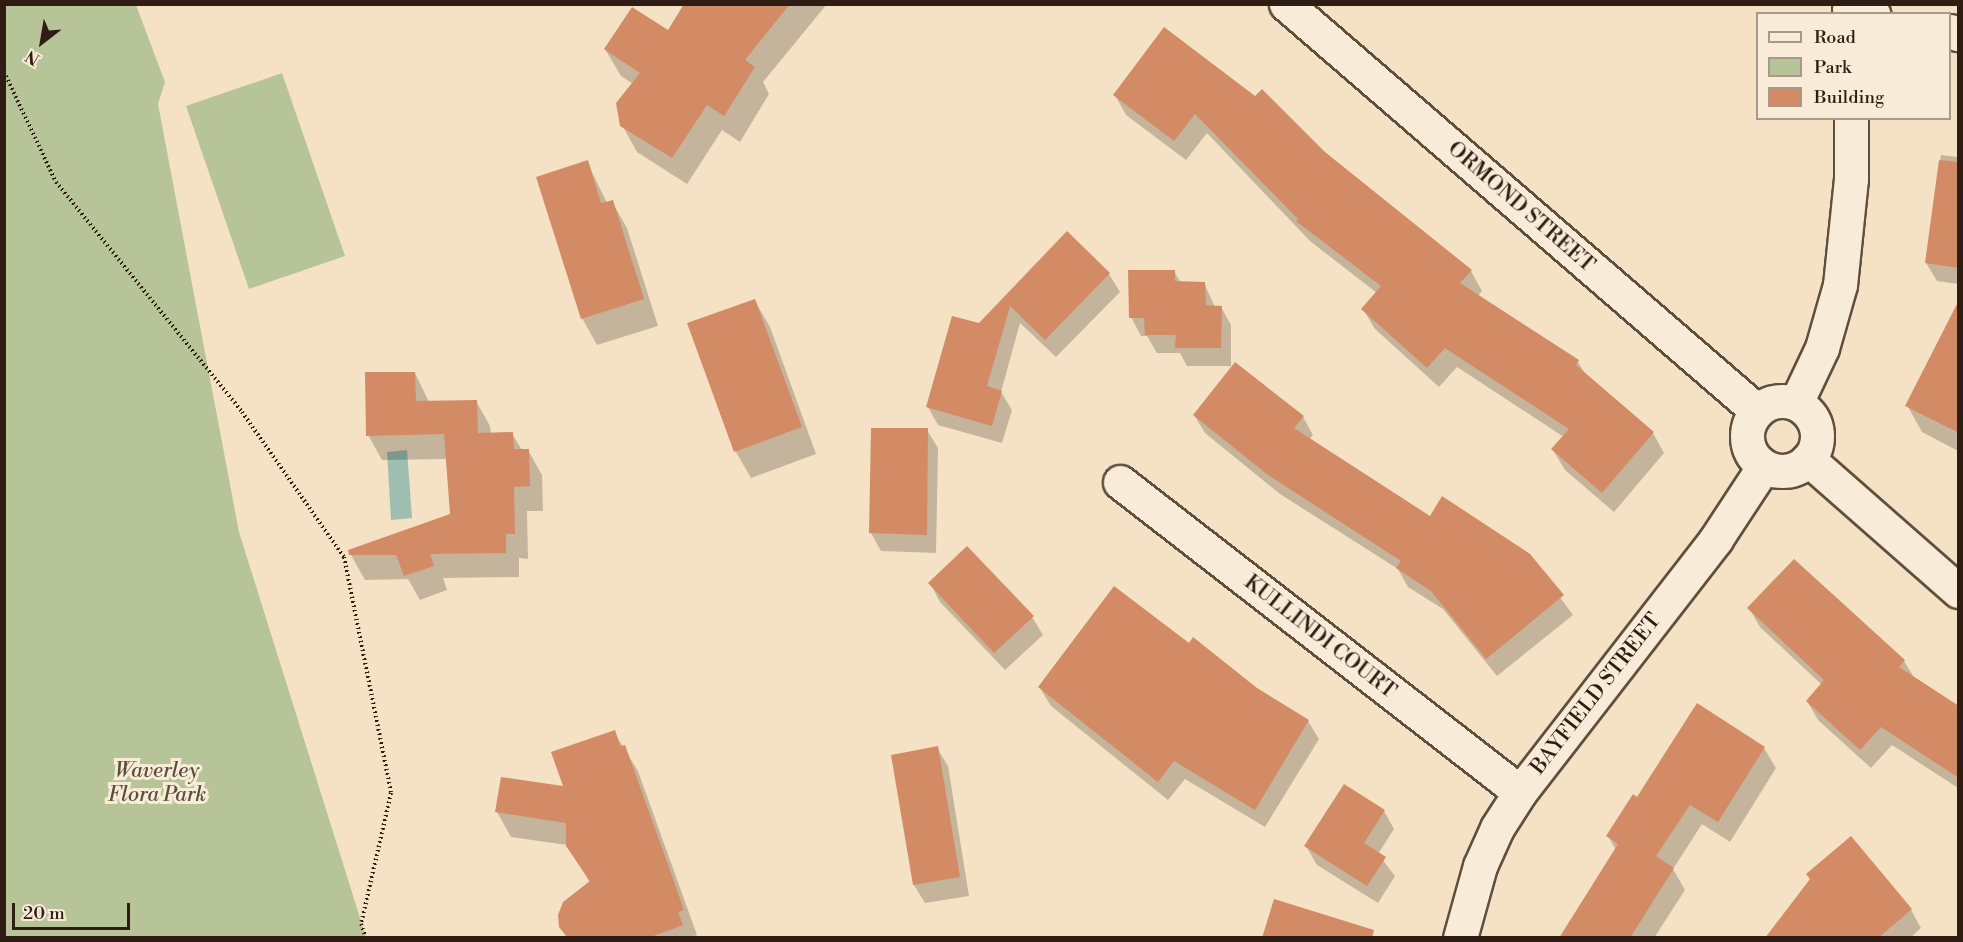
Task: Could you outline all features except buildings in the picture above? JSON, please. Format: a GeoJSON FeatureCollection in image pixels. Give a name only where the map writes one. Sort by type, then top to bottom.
{"type":"FeatureCollection","features":[{"type":"Feature","properties":{"kind":"street","name":"ORMOND STREET"},"geometry":{"type":"LineString","coordinates":[[1286,4],[1756,410]]}},
{"type":"Feature","properties":{"kind":"street"},"geometry":{"type":"LineString","coordinates":[[1796,403],[1822,348],[1840,285],[1851,179],[1851,120]]}},
{"type":"Feature","properties":{"kind":"street"},"geometry":{"type":"LineString","coordinates":[[1779,401],[1796,403],[1812,418],[1817,439],[1808,459],[1787,471],[1764,466],[1755,459],[1746,437],[1756,410],[1779,401]]}},
{"type":"Feature","properties":{"kind":"street"},"geometry":{"type":"LineString","coordinates":[[1808,459],[1959,591]]}},
{"type":"Feature","properties":{"kind":"street","name":"BAYFIELD STREET"},"geometry":{"type":"LineString","coordinates":[[1460,938],[1480,866],[1497,828],[1520,792],[1716,539],[1764,466]]}},
{"type":"Feature","properties":{"kind":"street","name":"KULLINDI COURT"},"geometry":{"type":"LineString","coordinates":[[1120,482],[1520,792]]}},
{"type":"Feature","properties":{"kind":"path"},"geometry":{"type":"LineString","coordinates":[[4,72],[56,182],[242,412],[344,557],[391,793],[362,924],[366,938]]}},
{"type":"Feature","properties":{"kind":"green space","name":"Waverley Flora Park"},"geometry":{"type":"Polygon","coordinates":[[[5,4],[136,5],[165,82],[158,104],[239,532],[366,937],[5,937],[5,4]]]}},
{"type":"Feature","properties":{"kind":"green space"},"geometry":{"type":"Polygon","coordinates":[[[282,73],[345,256],[249,289],[186,106],[282,73]]]}},
{"type":"Feature","properties":{"kind":"shaded area"},"geometry":{"type":"Polygon","coordinates":[[[407,450],[412,518],[391,520],[387,452],[407,450]]]}}]}
